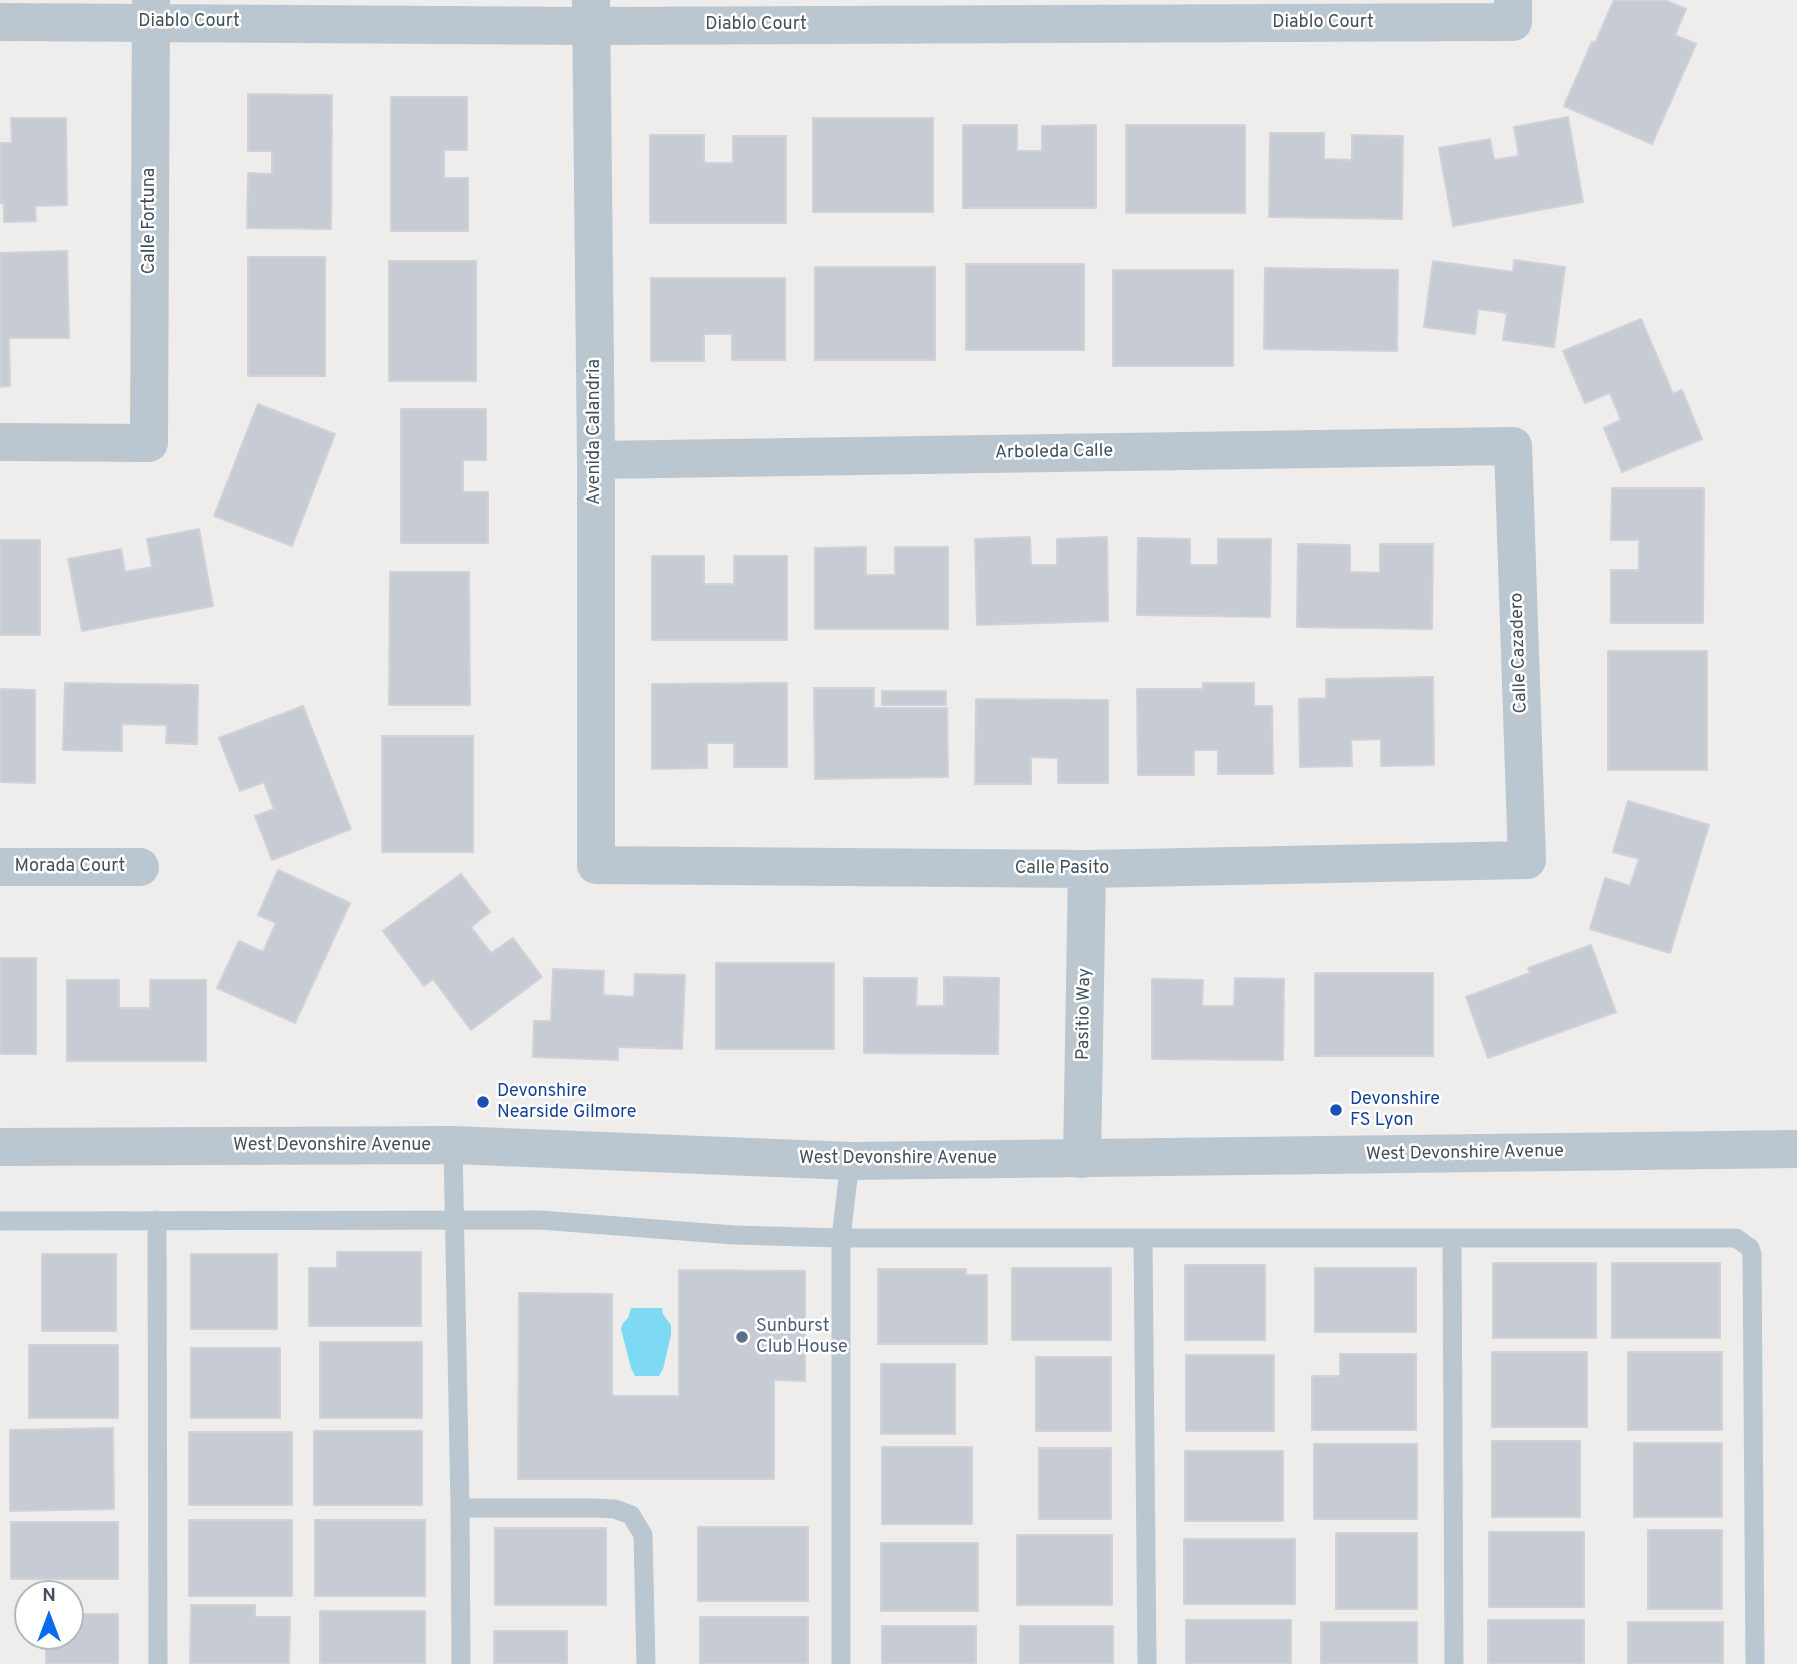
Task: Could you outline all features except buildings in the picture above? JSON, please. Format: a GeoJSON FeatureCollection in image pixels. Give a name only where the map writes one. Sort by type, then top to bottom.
{"type":"FeatureCollection","features":[{"type":"Feature","properties":{"kind":"street","name":"Diablo Court"},"geometry":{"type":"LineString","coordinates":[[0,22],[151,11],[1513,11]]}},
{"type":"Feature","properties":{"kind":"street","name":"Calle Fortuna"},"geometry":{"type":"LineString","coordinates":[[0,442],[149,443],[151,11]]}},
{"type":"Feature","properties":{"kind":"street","name":"Avenida Calandria"},"geometry":{"type":"LineString","coordinates":[[591,13],[596,460],[596,865]]}},
{"type":"Feature","properties":{"kind":"street","name":"Arboleda Calle"},"geometry":{"type":"LineString","coordinates":[[596,460],[1513,446]]}},
{"type":"Feature","properties":{"kind":"street","name":"Calle Cazadero"},"geometry":{"type":"LineString","coordinates":[[1513,446],[1527,860]]}},
{"type":"Feature","properties":{"kind":"street","name":"Calle Pasito"},"geometry":{"type":"LineString","coordinates":[[596,865],[1087,869],[1527,860]]}},
{"type":"Feature","properties":{"kind":"street","name":"Morada Court"},"geometry":{"type":"LineString","coordinates":[[0,867],[140,867]]}},
{"type":"Feature","properties":{"kind":"street","name":"Pasitio Way"},"geometry":{"type":"LineString","coordinates":[[1082,1159],[1087,869]]}},
{"type":"Feature","properties":{"kind":"street","name":"West Devonshire Avenue"},"geometry":{"type":"LineString","coordinates":[[0,1147],[453,1145],[850,1161],[1797,1149]]}},
{"type":"Feature","properties":{"kind":"lane"},"geometry":{"type":"LineString","coordinates":[[453,1145],[461,1664]]}},
{"type":"Feature","properties":{"kind":"lane"},"geometry":{"type":"LineString","coordinates":[[841,1664],[841,1238],[850,1161]]}},
{"type":"Feature","properties":{"kind":"lane"},"geometry":{"type":"LineString","coordinates":[[157,1220],[158,1664]]}},
{"type":"Feature","properties":{"kind":"lane"},"geometry":{"type":"LineString","coordinates":[[0,1221],[540,1220],[734,1235],[841,1238],[1731,1237],[1750,1248],[1752,1254],[1755,1664]]}},
{"type":"Feature","properties":{"kind":"lane"},"geometry":{"type":"LineString","coordinates":[[1452,1238],[1454,1664]]}},
{"type":"Feature","properties":{"kind":"lane"},"geometry":{"type":"LineString","coordinates":[[1143,1239],[1147,1664]]}},
{"type":"Feature","properties":{"kind":"lane"},"geometry":{"type":"LineString","coordinates":[[460,1508],[597,1508],[615,1509],[631,1515],[643,1535],[646,1664]]}},
{"type":"Feature","properties":{"kind":"water"},"geometry":{"type":"Polygon","coordinates":[[[631,1308],[662,1308],[671,1325],[663,1369],[659,1376],[635,1376],[631,1368],[621,1329],[631,1308]]]}},
{"type":"Feature","properties":{"kind":"place","name":"Devonshire Nearside Gilmore"},"geometry":{"type":"Point","coordinates":[483,1102]}},
{"type":"Feature","properties":{"kind":"place","name":"Devonshire FS Lyon"},"geometry":{"type":"Point","coordinates":[1336,1110]}},
{"type":"Feature","properties":{"kind":"place","name":"Sunburst Club House"},"geometry":{"type":"Point","coordinates":[742,1337]}}]}
